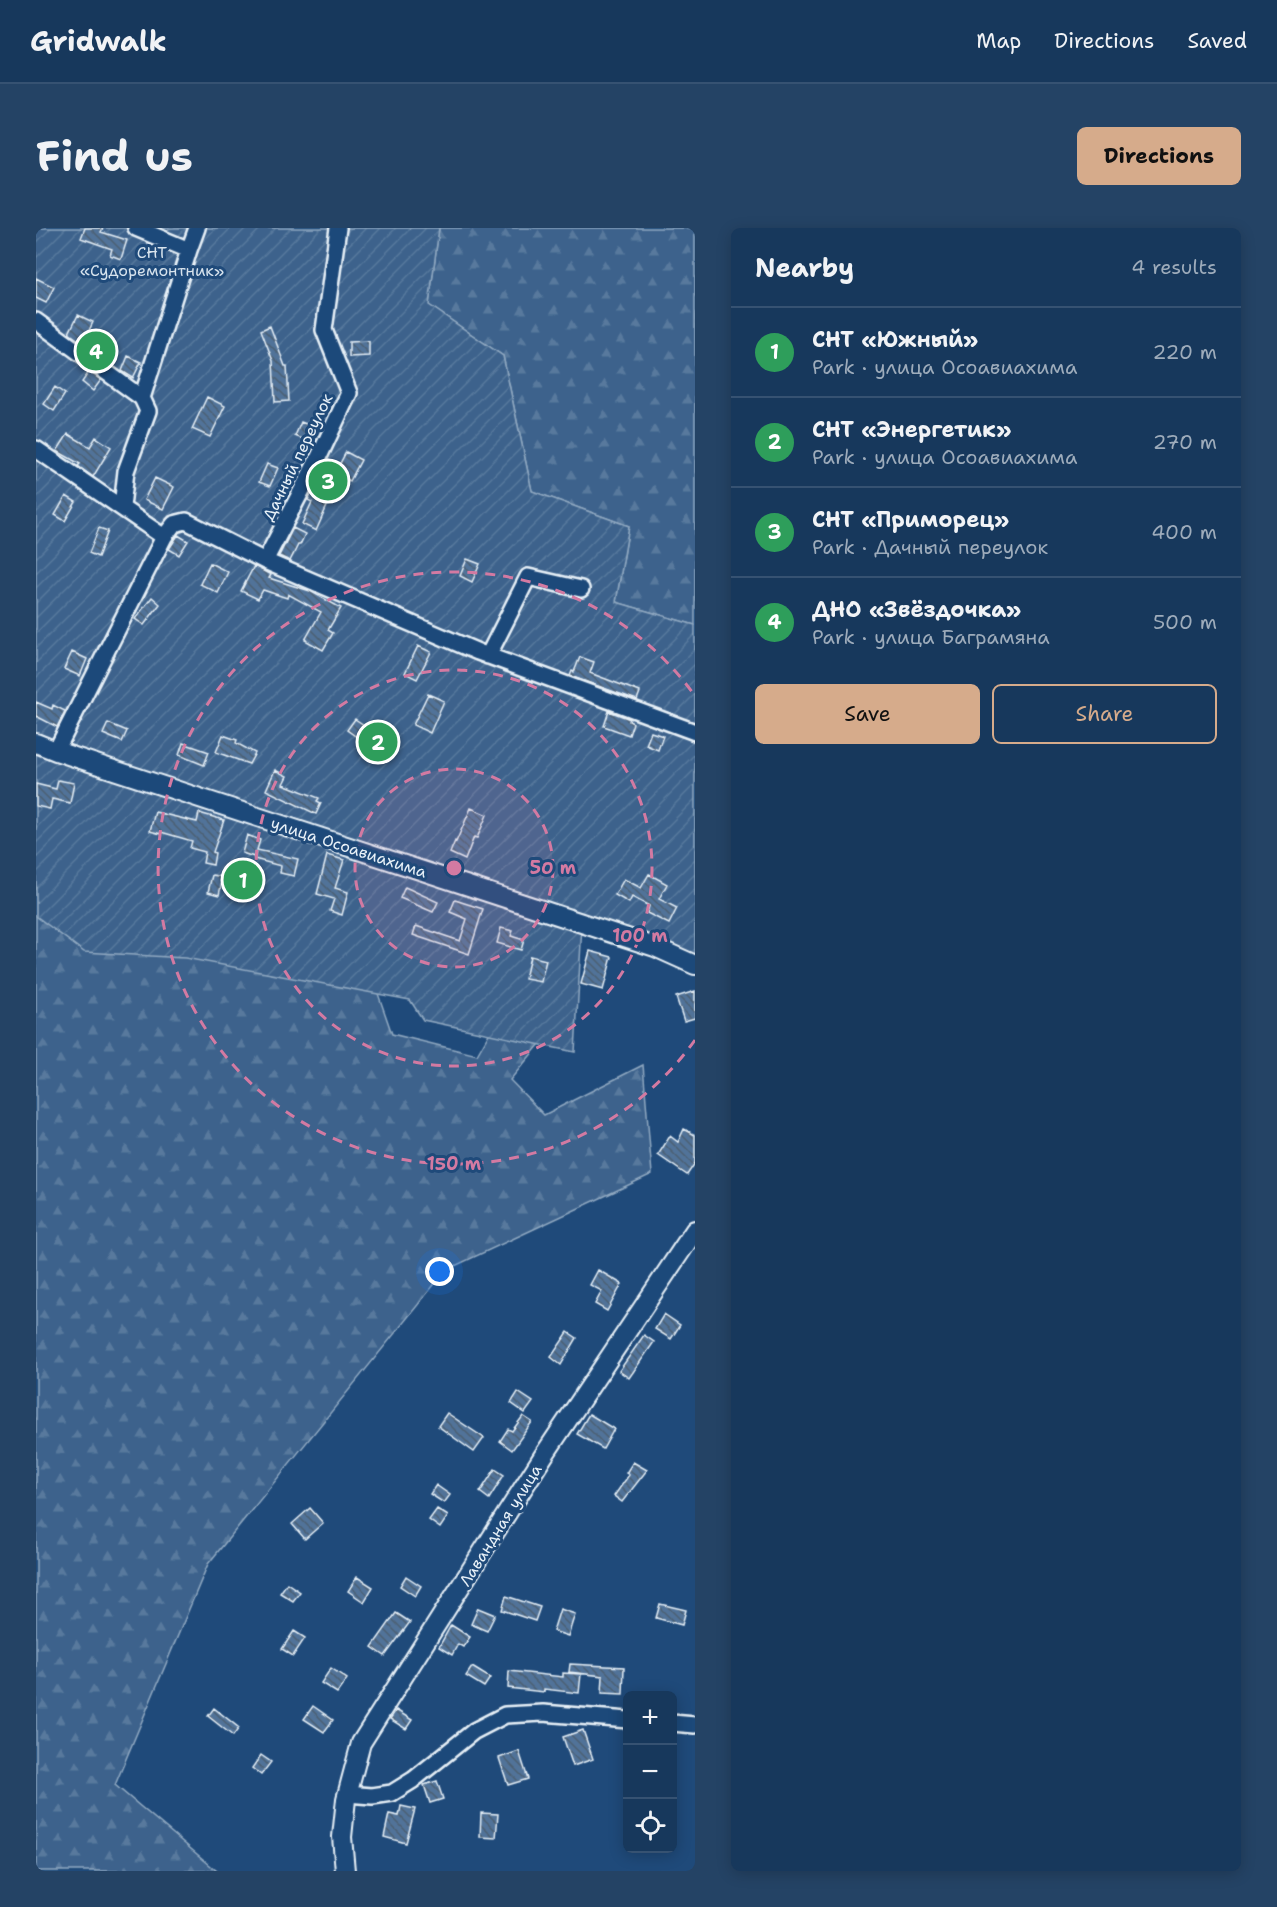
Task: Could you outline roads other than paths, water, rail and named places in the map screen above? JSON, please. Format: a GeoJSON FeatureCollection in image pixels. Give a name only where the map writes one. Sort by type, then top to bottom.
{"type":"FeatureCollection","features":[{"type":"Feature","properties":{"kind":"street"},"geometry":{"type":"LineString","coordinates":[[136,228],[189,250]]}},
{"type":"Feature","properties":{"kind":"street"},"geometry":{"type":"LineString","coordinates":[[142,398],[198,228]]}},
{"type":"Feature","properties":{"kind":"street","name":"Дачный переулок"},"geometry":{"type":"LineString","coordinates":[[265,561],[349,393],[324,330],[338,228]]}},
{"type":"Feature","properties":{"kind":"street"},"geometry":{"type":"LineString","coordinates":[[36,321],[142,398],[148,411],[126,471],[122,507]]}},
{"type":"Feature","properties":{"kind":"street"},"geometry":{"type":"LineString","coordinates":[[36,449],[164,537]]}},
{"type":"Feature","properties":{"kind":"street"},"geometry":{"type":"LineString","coordinates":[[56,751],[164,537],[174,524],[186,521],[265,561],[488,656],[695,732]]}},
{"type":"Feature","properties":{"kind":"street"},"geometry":{"type":"LineString","coordinates":[[488,656],[528,577],[581,590]]}},
{"type":"Feature","properties":{"kind":"street","name":"улица Осоавиахима"},"geometry":{"type":"LineString","coordinates":[[36,743],[655,947],[695,965]]}},
{"type":"Feature","properties":{"kind":"street","name":"Лавандная улица"},"geometry":{"type":"LineString","coordinates":[[345,1871],[342,1837],[347,1794],[361,1743],[544,1455],[695,1230]]}},
{"type":"Feature","properties":{"kind":"street"},"geometry":{"type":"LineString","coordinates":[[347,1794],[372,1796],[392,1793],[474,1731],[505,1715],[543,1713],[623,1720]]}},
{"type":"Feature","properties":{"kind":"street"},"geometry":{"type":"LineString","coordinates":[[677,1723],[695,1725]]}},
{"type":"Feature","properties":{"kind":"place","name":"ДНО «Звёздочка»"},"geometry":{"type":"Point","coordinates":[96,351]}},
{"type":"Feature","properties":{"kind":"place","name":"СНТ «Приморец»"},"geometry":{"type":"Point","coordinates":[328,481]}},
{"type":"Feature","properties":{"kind":"place","name":"СНТ «Энергетик»"},"geometry":{"type":"Point","coordinates":[378,742]}},
{"type":"Feature","properties":{"kind":"place","name":"СНТ «Южный»"},"geometry":{"type":"Point","coordinates":[243,880]}},
{"type":"Feature","properties":{"kind":"park label","name":"СНТ «Судоремонтник»"},"geometry":{"type":"Point","coordinates":[152,261]}}]}
